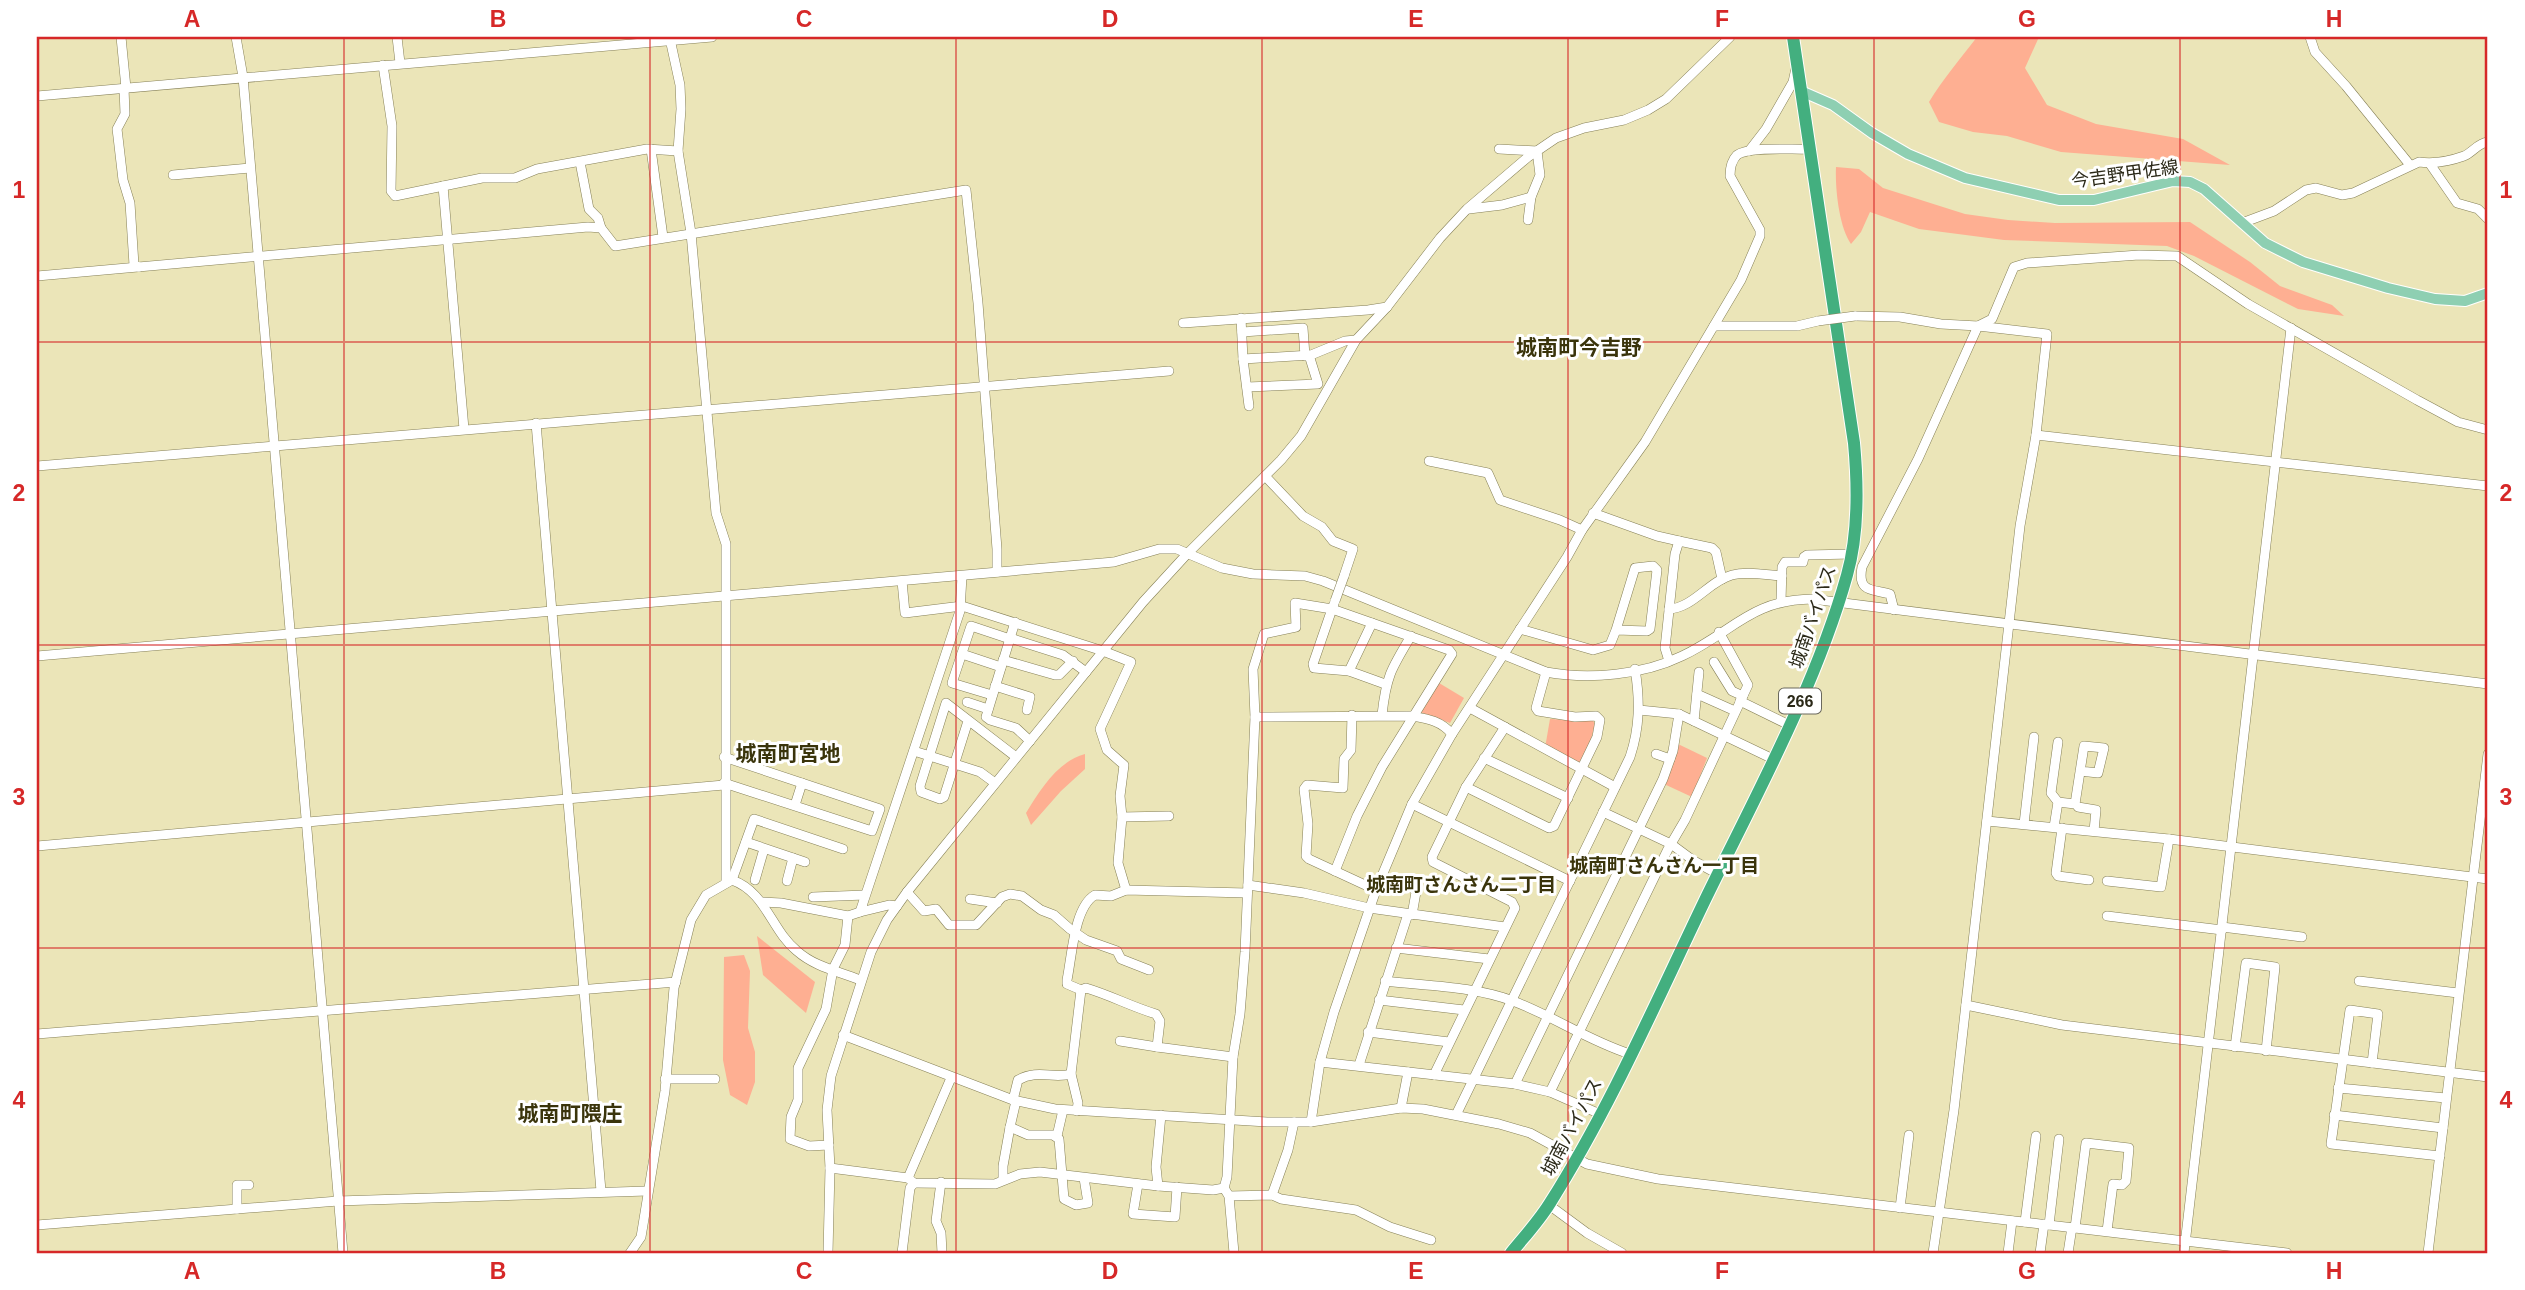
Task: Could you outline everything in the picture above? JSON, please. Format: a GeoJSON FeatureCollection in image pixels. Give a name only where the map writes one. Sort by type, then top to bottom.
{"type":"FeatureCollection","features":[{"type":"Feature","properties":{"kind":"highway","name":"266"},"geometry":{"type":"LineString","coordinates":[[1793,37],[1801,91]]}},
{"type":"Feature","properties":{"kind":"highway","name":"城南バイパス"},"geometry":{"type":"LineString","coordinates":[[1511,1253],[1549,1205],[1577,1158],[1718,874],[1821,654],[1852,554],[1856,510],[1854,443],[1801,91]]}},
{"type":"Feature","properties":{"kind":"main road","name":"今吉野甲佐線"},"geometry":{"type":"LineString","coordinates":[[1801,91],[1833,105],[1872,133],[1908,154],[1965,178],[2059,200],[2076,201],[2094,200],[2182,180],[2204,189],[2278,251],[2322,269],[2388,288],[2455,302],[2474,300],[2488,293]]}},
{"type":"Feature","properties":{"kind":"street"},"geometry":{"type":"LineString","coordinates":[[121,37],[125,114],[117,129],[123,180],[130,204],[134,265],[139,267]]}},
{"type":"Feature","properties":{"kind":"street"},"geometry":{"type":"LineString","coordinates":[[236,37],[243,77],[343,1253]]}},
{"type":"Feature","properties":{"kind":"street"},"geometry":{"type":"LineString","coordinates":[[397,37],[400,63]]}},
{"type":"Feature","properties":{"kind":"street"},"geometry":{"type":"LineString","coordinates":[[37,96],[712,37]]}},
{"type":"Feature","properties":{"kind":"street"},"geometry":{"type":"LineString","coordinates":[[828,1253],[828,1092],[860,980],[877,937],[907,892],[1103,651],[1187,554],[1282,460],[1301,436],[1356,340],[1387,307],[1440,238],[1467,209],[1556,138],[1574,131],[1624,120],[1666,99],[1730,37]]}},
{"type":"Feature","properties":{"kind":"street"},"geometry":{"type":"LineString","coordinates":[[2310,37],[2315,52],[2410,165]]}},
{"type":"Feature","properties":{"kind":"street"},"geometry":{"type":"LineString","coordinates":[[670,39],[680,85],[678,151],[691,233],[716,513],[726,544],[724,784],[729,882]]}},
{"type":"Feature","properties":{"kind":"street"},"geometry":{"type":"LineString","coordinates":[[1749,151],[1766,129],[1793,82],[1797,64]]}},
{"type":"Feature","properties":{"kind":"street"},"geometry":{"type":"LineString","coordinates":[[383,65],[392,126],[392,194],[395,196],[482,177],[515,177],[537,169],[652,149],[678,151]]}},
{"type":"Feature","properties":{"kind":"street"},"geometry":{"type":"LineString","coordinates":[[2242,223],[2274,211],[2306,190],[2316,188],[2342,195],[2353,193],[2410,165],[2419,162],[2430,164],[2465,155],[2488,142]]}},
{"type":"Feature","properties":{"kind":"street"},"geometry":{"type":"LineString","coordinates":[[652,149],[663,237]]}},
{"type":"Feature","properties":{"kind":"street"},"geometry":{"type":"LineString","coordinates":[[1499,149],[1537,151]]}},
{"type":"Feature","properties":{"kind":"street"},"geometry":{"type":"LineString","coordinates":[[1311,1122],[1320,1062],[1334,1012],[1377,885],[1412,804],[1452,734],[1582,530],[1645,442],[1741,281],[1760,236],[1757,225],[1730,176],[1730,169],[1738,155],[1749,151],[1810,149]]}},
{"type":"Feature","properties":{"kind":"street"},"geometry":{"type":"LineString","coordinates":[[1528,220],[1531,197],[1540,175],[1537,151]]}},
{"type":"Feature","properties":{"kind":"street"},"geometry":{"type":"LineString","coordinates":[[580,162],[589,209],[598,218],[601,228],[615,246],[966,190],[997,572]]}},
{"type":"Feature","properties":{"kind":"street"},"geometry":{"type":"LineString","coordinates":[[2430,164],[2456,203],[2478,209],[2488,219]]}},
{"type":"Feature","properties":{"kind":"street"},"geometry":{"type":"LineString","coordinates":[[173,175],[250,168]]}},
{"type":"Feature","properties":{"kind":"street"},"geometry":{"type":"LineString","coordinates":[[443,186],[464,429]]}},
{"type":"Feature","properties":{"kind":"street"},"geometry":{"type":"LineString","coordinates":[[1467,209],[1502,205],[1531,197]]}},
{"type":"Feature","properties":{"kind":"street"},"geometry":{"type":"LineString","coordinates":[[37,276],[601,228]]}},
{"type":"Feature","properties":{"kind":"street"},"geometry":{"type":"LineString","coordinates":[[1894,610],[1890,594],[1871,592],[1866,588],[1861,578],[1862,567],[1918,458],[1978,326],[1992,319],[2014,267],[2027,263],[2170,254],[2177,256],[2248,304],[2458,422],[2488,429]]}},
{"type":"Feature","properties":{"kind":"street"},"geometry":{"type":"LineString","coordinates":[[1183,323],[1387,307]]}},
{"type":"Feature","properties":{"kind":"street"},"geometry":{"type":"LineString","coordinates":[[1714,326],[1797,326],[1855,316],[1900,317],[1941,324],[2047,334],[2036,435],[2020,526],[1954,1110],[1933,1253]]}},
{"type":"Feature","properties":{"kind":"street"},"geometry":{"type":"LineString","coordinates":[[1241,318],[1249,406]]}},
{"type":"Feature","properties":{"kind":"street"},"geometry":{"type":"LineString","coordinates":[[1242,332],[1303,328],[1307,356],[1318,384],[1247,387]]}},
{"type":"Feature","properties":{"kind":"street"},"geometry":{"type":"LineString","coordinates":[[2184,1253],[2291,328]]}},
{"type":"Feature","properties":{"kind":"street"},"geometry":{"type":"LineString","coordinates":[[1243,359],[1307,356],[1345,341],[1356,340]]}},
{"type":"Feature","properties":{"kind":"street"},"geometry":{"type":"LineString","coordinates":[[37,466],[1169,371]]}},
{"type":"Feature","properties":{"kind":"street"},"geometry":{"type":"LineString","coordinates":[[536,423],[601,1191]]}},
{"type":"Feature","properties":{"kind":"street"},"geometry":{"type":"LineString","coordinates":[[2036,435],[2488,486]]}},
{"type":"Feature","properties":{"kind":"street"},"geometry":{"type":"LineString","coordinates":[[1429,461],[1488,473],[1500,500],[1582,530]]}},
{"type":"Feature","properties":{"kind":"street"},"geometry":{"type":"LineString","coordinates":[[1265,476],[1303,516],[1322,527],[1333,541],[1353,549],[1313,664],[1314,668],[1349,671],[1385,684]]}},
{"type":"Feature","properties":{"kind":"street"},"geometry":{"type":"LineString","coordinates":[[1593,513],[1657,536],[1712,548],[1716,552],[1722,579]]}},
{"type":"Feature","properties":{"kind":"street"},"geometry":{"type":"LineString","coordinates":[[1669,661],[1665,648],[1675,554],[1679,541]]}},
{"type":"Feature","properties":{"kind":"street"},"geometry":{"type":"LineString","coordinates":[[37,656],[1114,562],[1159,549],[1177,550],[1222,568],[1245,573],[1305,576],[1342,586],[1546,672],[1590,677],[1669,661],[1684,655],[1748,614],[1781,601],[1812,599],[2488,684]]}},
{"type":"Feature","properties":{"kind":"street"},"geometry":{"type":"LineString","coordinates":[[1781,601],[1782,567],[1785,562],[1803,562],[1807,555],[1852,554]]}},
{"type":"Feature","properties":{"kind":"street"},"geometry":{"type":"LineString","coordinates":[[1520,629],[1593,650],[1609,645],[1635,568],[1653,566],[1657,570],[1650,629],[1616,630]]}},
{"type":"Feature","properties":{"kind":"street"},"geometry":{"type":"LineString","coordinates":[[1669,609],[1689,602],[1733,574],[1782,576]]}},
{"type":"Feature","properties":{"kind":"street"},"geometry":{"type":"LineString","coordinates":[[860,912],[961,606],[962,576]]}},
{"type":"Feature","properties":{"kind":"street"},"geometry":{"type":"LineString","coordinates":[[902,581],[905,612],[961,606],[1131,662],[1100,729],[1107,750],[1124,765],[1119,796],[1122,817],[1118,863],[1126,890]]}},
{"type":"Feature","properties":{"kind":"street"},"geometry":{"type":"LineString","coordinates":[[1234,1253],[1227,1192],[1233,1057],[1240,1014],[1248,889],[1255,717],[1253,669],[1264,634],[1297,627],[1295,603],[1333,605],[1449,650],[1452,654],[1382,767],[1335,871]]}},
{"type":"Feature","properties":{"kind":"street"},"geometry":{"type":"LineString","coordinates":[[1015,622],[986,717],[1016,728],[1030,741]]}},
{"type":"Feature","properties":{"kind":"street"},"geometry":{"type":"LineString","coordinates":[[1349,671],[1372,622]]}},
{"type":"Feature","properties":{"kind":"street"},"geometry":{"type":"LineString","coordinates":[[1027,710],[1030,697],[952,683],[971,626],[1055,651],[1086,672]]}},
{"type":"Feature","properties":{"kind":"street"},"geometry":{"type":"LineString","coordinates":[[1550,1092],[1685,820],[1748,681],[1720,632]]}},
{"type":"Feature","properties":{"kind":"street"},"geometry":{"type":"LineString","coordinates":[[1382,715],[1385,684],[1390,670],[1411,636]]}},
{"type":"Feature","properties":{"kind":"street"},"geometry":{"type":"LineString","coordinates":[[962,654],[1055,675],[1073,661]]}},
{"type":"Feature","properties":{"kind":"street"},"geometry":{"type":"LineString","coordinates":[[1714,662],[1732,691],[1741,699],[1789,725]]}},
{"type":"Feature","properties":{"kind":"street"},"geometry":{"type":"LineString","coordinates":[[1456,1115],[1630,757],[1636,737],[1639,710],[1635,669]]}},
{"type":"Feature","properties":{"kind":"street"},"geometry":{"type":"LineString","coordinates":[[1466,788],[1549,828],[1554,826],[1597,737],[1600,720],[1596,716],[1575,717],[1538,711],[1536,708],[1546,672]]}},
{"type":"Feature","properties":{"kind":"street"},"geometry":{"type":"LineString","coordinates":[[1694,721],[1699,672]]}},
{"type":"Feature","properties":{"kind":"street"},"geometry":{"type":"LineString","coordinates":[[1697,694],[1735,711]]}},
{"type":"Feature","properties":{"kind":"street"},"geometry":{"type":"LineString","coordinates":[[967,702],[988,709]]}},
{"type":"Feature","properties":{"kind":"street"},"geometry":{"type":"LineString","coordinates":[[968,721],[944,797],[940,799],[921,792],[920,786],[947,703],[1016,757]]}},
{"type":"Feature","properties":{"kind":"street"},"geometry":{"type":"LineString","coordinates":[[1470,709],[1615,787]]}},
{"type":"Feature","properties":{"kind":"street"},"geometry":{"type":"LineString","coordinates":[[1639,710],[1679,714],[1773,759]]}},
{"type":"Feature","properties":{"kind":"street"},"geometry":{"type":"LineString","coordinates":[[1515,1084],[1663,779],[1679,714]]}},
{"type":"Feature","properties":{"kind":"street"},"geometry":{"type":"LineString","coordinates":[[1352,715],[1351,750],[1344,759],[1343,788],[1307,785],[1304,789],[1308,824],[1306,856],[1335,871],[1377,885],[1412,887],[1416,892],[1359,1065]]}},
{"type":"Feature","properties":{"kind":"street"},"geometry":{"type":"LineString","coordinates":[[1255,717],[1412,716],[1444,725],[1452,734]]}},
{"type":"Feature","properties":{"kind":"street"},"geometry":{"type":"LineString","coordinates":[[1434,1075],[1515,908],[1512,902],[1433,862],[1432,857],[1466,788],[1505,727]]}},
{"type":"Feature","properties":{"kind":"street"},"geometry":{"type":"LineString","coordinates":[[2024,824],[2034,737]]}},
{"type":"Feature","properties":{"kind":"street"},"geometry":{"type":"LineString","coordinates":[[2058,742],[2052,793],[2058,802],[2056,873],[2058,876],[2089,880]]}},
{"type":"Feature","properties":{"kind":"street"},"geometry":{"type":"LineString","coordinates":[[914,751],[980,772],[996,783]]}},
{"type":"Feature","properties":{"kind":"street"},"geometry":{"type":"LineString","coordinates":[[1656,754],[1670,759]]}},
{"type":"Feature","properties":{"kind":"street"},"geometry":{"type":"LineString","coordinates":[[2428,1253],[2472,877],[2487,780],[2488,754]]}},
{"type":"Feature","properties":{"kind":"street"},"geometry":{"type":"LineString","coordinates":[[37,846],[724,784],[872,831],[880,808],[724,757]]}},
{"type":"Feature","properties":{"kind":"street"},"geometry":{"type":"LineString","coordinates":[[1484,758],[1568,799]]}},
{"type":"Feature","properties":{"kind":"street"},"geometry":{"type":"LineString","coordinates":[[2058,802],[2075,804],[2080,771]]}},
{"type":"Feature","properties":{"kind":"street"},"geometry":{"type":"LineString","coordinates":[[794,805],[802,783]]}},
{"type":"Feature","properties":{"kind":"street"},"geometry":{"type":"LineString","coordinates":[[1412,804],[1570,881]]}},
{"type":"Feature","properties":{"kind":"street"},"geometry":{"type":"LineString","coordinates":[[2078,807],[2096,810],[2094,831]]}},
{"type":"Feature","properties":{"kind":"street"},"geometry":{"type":"LineString","coordinates":[[1603,812],[1671,844],[1718,874]]}},
{"type":"Feature","properties":{"kind":"street"},"geometry":{"type":"LineString","coordinates":[[1122,817],[1169,816]]}},
{"type":"Feature","properties":{"kind":"street"},"geometry":{"type":"LineString","coordinates":[[630,1253],[641,1237],[665,1079],[676,982],[691,920],[706,895],[729,882],[754,819],[843,849]]}},
{"type":"Feature","properties":{"kind":"street"},"geometry":{"type":"LineString","coordinates":[[1987,821],[2169,839],[2488,879]]}},
{"type":"Feature","properties":{"kind":"street"},"geometry":{"type":"LineString","coordinates":[[2107,881],[2161,887],[2169,839]]}},
{"type":"Feature","properties":{"kind":"street"},"geometry":{"type":"LineString","coordinates":[[746,842],[805,862]]}},
{"type":"Feature","properties":{"kind":"street"},"geometry":{"type":"LineString","coordinates":[[755,880],[764,849]]}},
{"type":"Feature","properties":{"kind":"street"},"geometry":{"type":"LineString","coordinates":[[787,881],[793,858]]}},
{"type":"Feature","properties":{"kind":"street"},"geometry":{"type":"LineString","coordinates":[[729,882],[747,887],[795,950],[820,967],[833,969],[860,980]]}},
{"type":"Feature","properties":{"kind":"street"},"geometry":{"type":"LineString","coordinates":[[1157,1047],[1160,1021],[1156,1014],[1139,1009],[1115,996],[1086,988],[1082,990],[1067,984],[1078,920],[1090,897],[1111,896],[1126,890],[1248,889],[1304,893],[1410,915],[1505,927]]}},
{"type":"Feature","properties":{"kind":"street"},"geometry":{"type":"LineString","coordinates":[[907,892],[925,911],[936,909],[949,925],[976,925],[997,903],[1010,894],[1023,896],[1041,910],[1054,915],[1077,934],[1117,951],[1121,959],[1149,970]]}},
{"type":"Feature","properties":{"kind":"street"},"geometry":{"type":"LineString","coordinates":[[813,897],[865,895]]}},
{"type":"Feature","properties":{"kind":"street"},"geometry":{"type":"LineString","coordinates":[[835,897],[835,913]]}},
{"type":"Feature","properties":{"kind":"street"},"geometry":{"type":"LineString","coordinates":[[970,899],[997,903]]}},
{"type":"Feature","properties":{"kind":"street"},"geometry":{"type":"LineString","coordinates":[[761,902],[781,903],[848,916],[889,905],[897,906]]}},
{"type":"Feature","properties":{"kind":"street"},"geometry":{"type":"LineString","coordinates":[[829,1145],[809,1146],[790,1139],[791,1117],[798,1100],[798,1068],[826,1009],[833,969],[845,945],[848,916]]}},
{"type":"Feature","properties":{"kind":"street"},"geometry":{"type":"LineString","coordinates":[[2107,916],[2302,937]]}},
{"type":"Feature","properties":{"kind":"street"},"geometry":{"type":"LineString","coordinates":[[1396,948],[1489,959]]}},
{"type":"Feature","properties":{"kind":"street"},"geometry":{"type":"LineString","coordinates":[[2235,1047],[2246,963],[2256,964],[2276,967],[2266,1051]]}},
{"type":"Feature","properties":{"kind":"street"},"geometry":{"type":"LineString","coordinates":[[1385,981],[1473,992],[1512,1000],[1606,1046],[1630,1054]]}},
{"type":"Feature","properties":{"kind":"street"},"geometry":{"type":"LineString","coordinates":[[2359,981],[2458,993]]}},
{"type":"Feature","properties":{"kind":"street"},"geometry":{"type":"LineString","coordinates":[[37,1034],[676,982]]}},
{"type":"Feature","properties":{"kind":"street"},"geometry":{"type":"LineString","coordinates":[[1077,1111],[1071,1074],[1082,990]]}},
{"type":"Feature","properties":{"kind":"street"},"geometry":{"type":"LineString","coordinates":[[1379,1000],[1464,1010]]}},
{"type":"Feature","properties":{"kind":"street"},"geometry":{"type":"LineString","coordinates":[[1966,1005],[2062,1025],[2488,1077]]}},
{"type":"Feature","properties":{"kind":"street"},"geometry":{"type":"LineString","coordinates":[[2372,1063],[2378,1014],[2350,1010],[2331,1144],[2440,1156]]}},
{"type":"Feature","properties":{"kind":"street"},"geometry":{"type":"LineString","coordinates":[[1368,1032],[1450,1042]]}},
{"type":"Feature","properties":{"kind":"street"},"geometry":{"type":"LineString","coordinates":[[843,1035],[1014,1100],[1063,1110],[1311,1122],[1401,1108],[1456,1115],[1530,1133],[1587,1164],[1658,1179],[2287,1253]]}},
{"type":"Feature","properties":{"kind":"street"},"geometry":{"type":"LineString","coordinates":[[1120,1041],[1233,1057]]}},
{"type":"Feature","properties":{"kind":"street"},"geometry":{"type":"LineString","coordinates":[[1320,1062],[1515,1084],[1550,1092],[1600,1114]]}},
{"type":"Feature","properties":{"kind":"street"},"geometry":{"type":"LineString","coordinates":[[1401,1108],[1408,1072]]}},
{"type":"Feature","properties":{"kind":"street"},"geometry":{"type":"LineString","coordinates":[[1003,1180],[1018,1080],[1043,1073],[1066,1076],[1071,1074]]}},
{"type":"Feature","properties":{"kind":"street"},"geometry":{"type":"LineString","coordinates":[[902,1253],[911,1180],[951,1077]]}},
{"type":"Feature","properties":{"kind":"street"},"geometry":{"type":"LineString","coordinates":[[665,1079],[716,1079]]}},
{"type":"Feature","properties":{"kind":"street"},"geometry":{"type":"LineString","coordinates":[[2338,1088],[2446,1098]]}},
{"type":"Feature","properties":{"kind":"street"},"geometry":{"type":"LineString","coordinates":[[1063,1110],[1057,1136],[1064,1199],[1076,1205],[1088,1203],[1084,1178]]}},
{"type":"Feature","properties":{"kind":"street"},"geometry":{"type":"LineString","coordinates":[[1158,1186],[1156,1167],[1161,1115]]}},
{"type":"Feature","properties":{"kind":"street"},"geometry":{"type":"LineString","coordinates":[[2334,1115],[2443,1128]]}},
{"type":"Feature","properties":{"kind":"street"},"geometry":{"type":"LineString","coordinates":[[1272,1195],[1288,1150],[1294,1122]]}},
{"type":"Feature","properties":{"kind":"street"},"geometry":{"type":"LineString","coordinates":[[1010,1127],[1028,1135],[1057,1136]]}},
{"type":"Feature","properties":{"kind":"street"},"geometry":{"type":"LineString","coordinates":[[1900,1208],[1909,1135]]}},
{"type":"Feature","properties":{"kind":"street"},"geometry":{"type":"LineString","coordinates":[[2025,1222],[2036,1136]]}},
{"type":"Feature","properties":{"kind":"street"},"geometry":{"type":"LineString","coordinates":[[2040,1253],[2059,1139]]}},
{"type":"Feature","properties":{"kind":"street"},"geometry":{"type":"LineString","coordinates":[[2068,1253],[2086,1143],[2129,1148],[2126,1181],[2122,1185],[2113,1184],[2107,1231]]}},
{"type":"Feature","properties":{"kind":"street"},"geometry":{"type":"LineString","coordinates":[[830,1168],[911,1180],[995,1184],[1031,1172],[1272,1195],[1281,1199],[1356,1210],[1390,1227],[1431,1240]]}},
{"type":"Feature","properties":{"kind":"street"},"geometry":{"type":"LineString","coordinates":[[942,1182],[936,1221],[941,1233],[942,1253]]}},
{"type":"Feature","properties":{"kind":"street"},"geometry":{"type":"LineString","coordinates":[[1138,1184],[1132,1214],[1175,1217],[1177,1187]]}},
{"type":"Feature","properties":{"kind":"street"},"geometry":{"type":"LineString","coordinates":[[237,1209],[237,1185],[249,1185]]}},
{"type":"Feature","properties":{"kind":"street"},"geometry":{"type":"LineString","coordinates":[[37,1224],[338,1200],[647,1191]]}},
{"type":"Feature","properties":{"kind":"street"},"geometry":{"type":"LineString","coordinates":[[1549,1205],[1587,1233],[1622,1253]]}},
{"type":"Feature","properties":{"kind":"street"},"geometry":{"type":"LineString","coordinates":[[2008,1253],[2012,1221]]}},
{"type":"Feature","properties":{"kind":"shaded area"},"geometry":{"type":"Polygon","coordinates":[[[1977,37],[2039,37],[2025,68],[2047,105],[2096,124],[2183,139],[2230,165],[2061,152],[2007,136],[1973,132],[1939,122],[1929,102],[1977,37]]]}},
{"type":"Feature","properties":{"kind":"shaded area"},"geometry":{"type":"Polygon","coordinates":[[[1836,167],[1859,169],[1883,188],[1965,214],[2055,223],[2190,222],[2250,262],[2280,286],[2332,305],[2344,316],[2298,309],[2194,256],[2167,246],[2004,240],[1919,229],[1870,212],[1861,232],[1851,244],[1843,228],[1836,186],[1836,167]]]}},
{"type":"Feature","properties":{"kind":"shaded area"},"geometry":{"type":"Polygon","coordinates":[[[1439,683],[1464,698],[1450,723],[1420,712],[1439,683]]]}},
{"type":"Feature","properties":{"kind":"shaded area"},"geometry":{"type":"Polygon","coordinates":[[[1550,719],[1593,721],[1595,724],[1590,743],[1579,763],[1545,748],[1550,719]]]}},
{"type":"Feature","properties":{"kind":"shaded area"},"geometry":{"type":"Polygon","coordinates":[[[1678,744],[1707,758],[1692,797],[1664,784],[1678,744]]]}},
{"type":"Feature","properties":{"kind":"shaded area"},"geometry":{"type":"Polygon","coordinates":[[[1085,754],[1085,769],[1031,825],[1026,813],[1044,786],[1066,763],[1085,754]]]}},
{"type":"Feature","properties":{"kind":"shaded area"},"geometry":{"type":"Polygon","coordinates":[[[757,936],[815,982],[806,1013],[763,975],[757,936]]]}},
{"type":"Feature","properties":{"kind":"shaded area"},"geometry":{"type":"Polygon","coordinates":[[[744,955],[750,971],[748,1028],[755,1052],[755,1082],[747,1105],[730,1095],[723,1060],[724,957],[744,955]]]}},
{"type":"Feature","properties":{"kind":"district","name":"城南町今吉野"},"geometry":{"type":"Point","coordinates":[1579,347]}},
{"type":"Feature","properties":{"kind":"district","name":"城南町宮地"},"geometry":{"type":"Point","coordinates":[788,753]}},
{"type":"Feature","properties":{"kind":"district","name":"城南町さんさん一丁目"},"geometry":{"type":"Point","coordinates":[1664,865]}},
{"type":"Feature","properties":{"kind":"district","name":"城南町さんさん二丁目"},"geometry":{"type":"Point","coordinates":[1461,884]}},
{"type":"Feature","properties":{"kind":"district","name":"城南町隈庄"},"geometry":{"type":"Point","coordinates":[570,1113]}}]}
